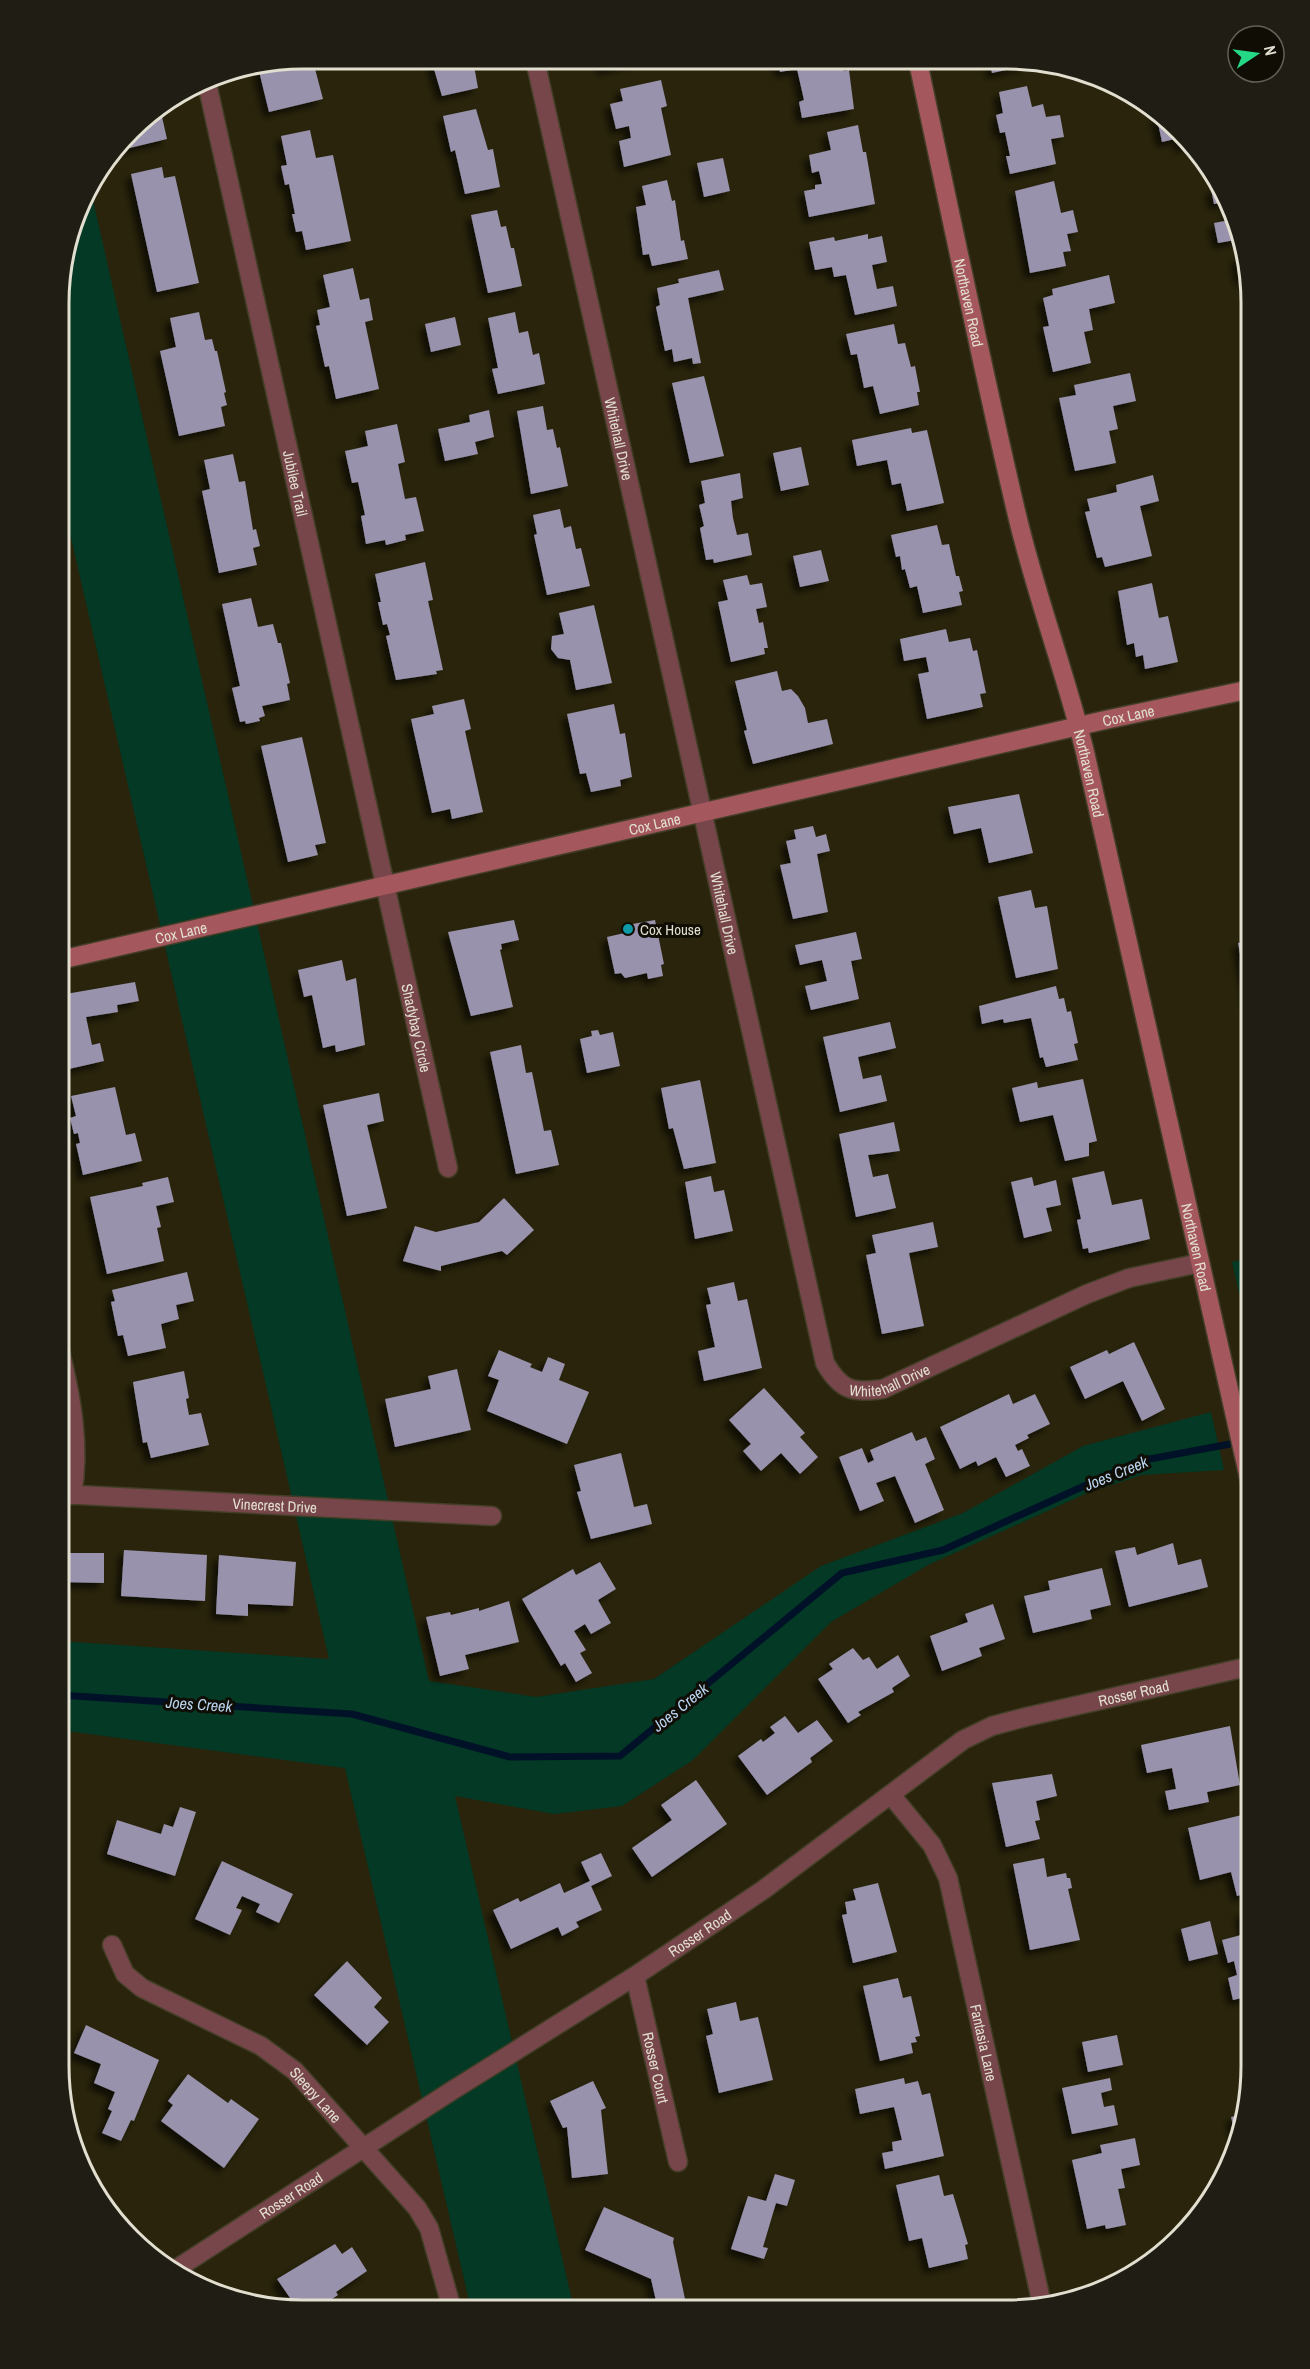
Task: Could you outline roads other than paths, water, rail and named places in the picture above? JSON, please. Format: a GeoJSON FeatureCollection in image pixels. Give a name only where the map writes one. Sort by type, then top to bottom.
{"type":"FeatureCollection","features":[{"type":"Feature","properties":{"kind":"street","name":"Whitehall Drive"},"geometry":{"type":"LineString","coordinates":[[537,69],[825,1363],[834,1378],[845,1387],[860,1392],[883,1389],[1087,1294],[1129,1278],[1200,1263]]}},
{"type":"Feature","properties":{"kind":"street","name":"Northaven Road"},"geometry":{"type":"LineString","coordinates":[[920,69],[1016,513],[1079,726],[1241,1443]]}},
{"type":"Feature","properties":{"kind":"street","name":"Jubilee Trail"},"geometry":{"type":"LineString","coordinates":[[208,90],[386,886]]}},
{"type":"Feature","properties":{"kind":"street","name":"Cox Lane"},"geometry":{"type":"LineString","coordinates":[[69,958],[1079,726],[1241,691]]}},
{"type":"Feature","properties":{"kind":"street","name":"Shadybay Circle"},"geometry":{"type":"LineString","coordinates":[[386,886],[448,1168]]}},
{"type":"Feature","properties":{"kind":"street"},"geometry":{"type":"LineString","coordinates":[[69,1400],[75,1431],[75,1475],[69,1487]]}},
{"type":"Feature","properties":{"kind":"street","name":"Vinecrest Drive"},"geometry":{"type":"LineString","coordinates":[[69,1495],[492,1516]]}},
{"type":"Feature","properties":{"kind":"street","name":"Rosser Road"},"geometry":{"type":"LineString","coordinates":[[181,2266],[366,2149],[453,2090],[635,1976],[763,1890],[963,1740],[992,1726],[1241,1668]]}},
{"type":"Feature","properties":{"kind":"street","name":"Fantasia Lane"},"geometry":{"type":"LineString","coordinates":[[891,1795],[932,1845],[948,1878],[1040,2297]]}},
{"type":"Feature","properties":{"kind":"street","name":"Sleepy Lane"},"geometry":{"type":"LineString","coordinates":[[112,1945],[125,1974],[142,1988],[261,2046],[295,2072],[417,2208],[429,2228],[449,2300]]}},
{"type":"Feature","properties":{"kind":"street","name":"Rosser Court"},"geometry":{"type":"LineString","coordinates":[[635,1976],[678,2162]]}},
{"type":"Feature","properties":{"kind":"waterway","name":"Joes Creek"},"geometry":{"type":"LineString","coordinates":[[69,1696],[352,1714],[510,1757],[620,1756],[842,1573],[943,1550],[1139,1461],[1230,1444],[1241,1439]]}},
{"type":"Feature","properties":{"kind":"place","name":"Cox House"},"geometry":{"type":"Point","coordinates":[628,929]}}]}
